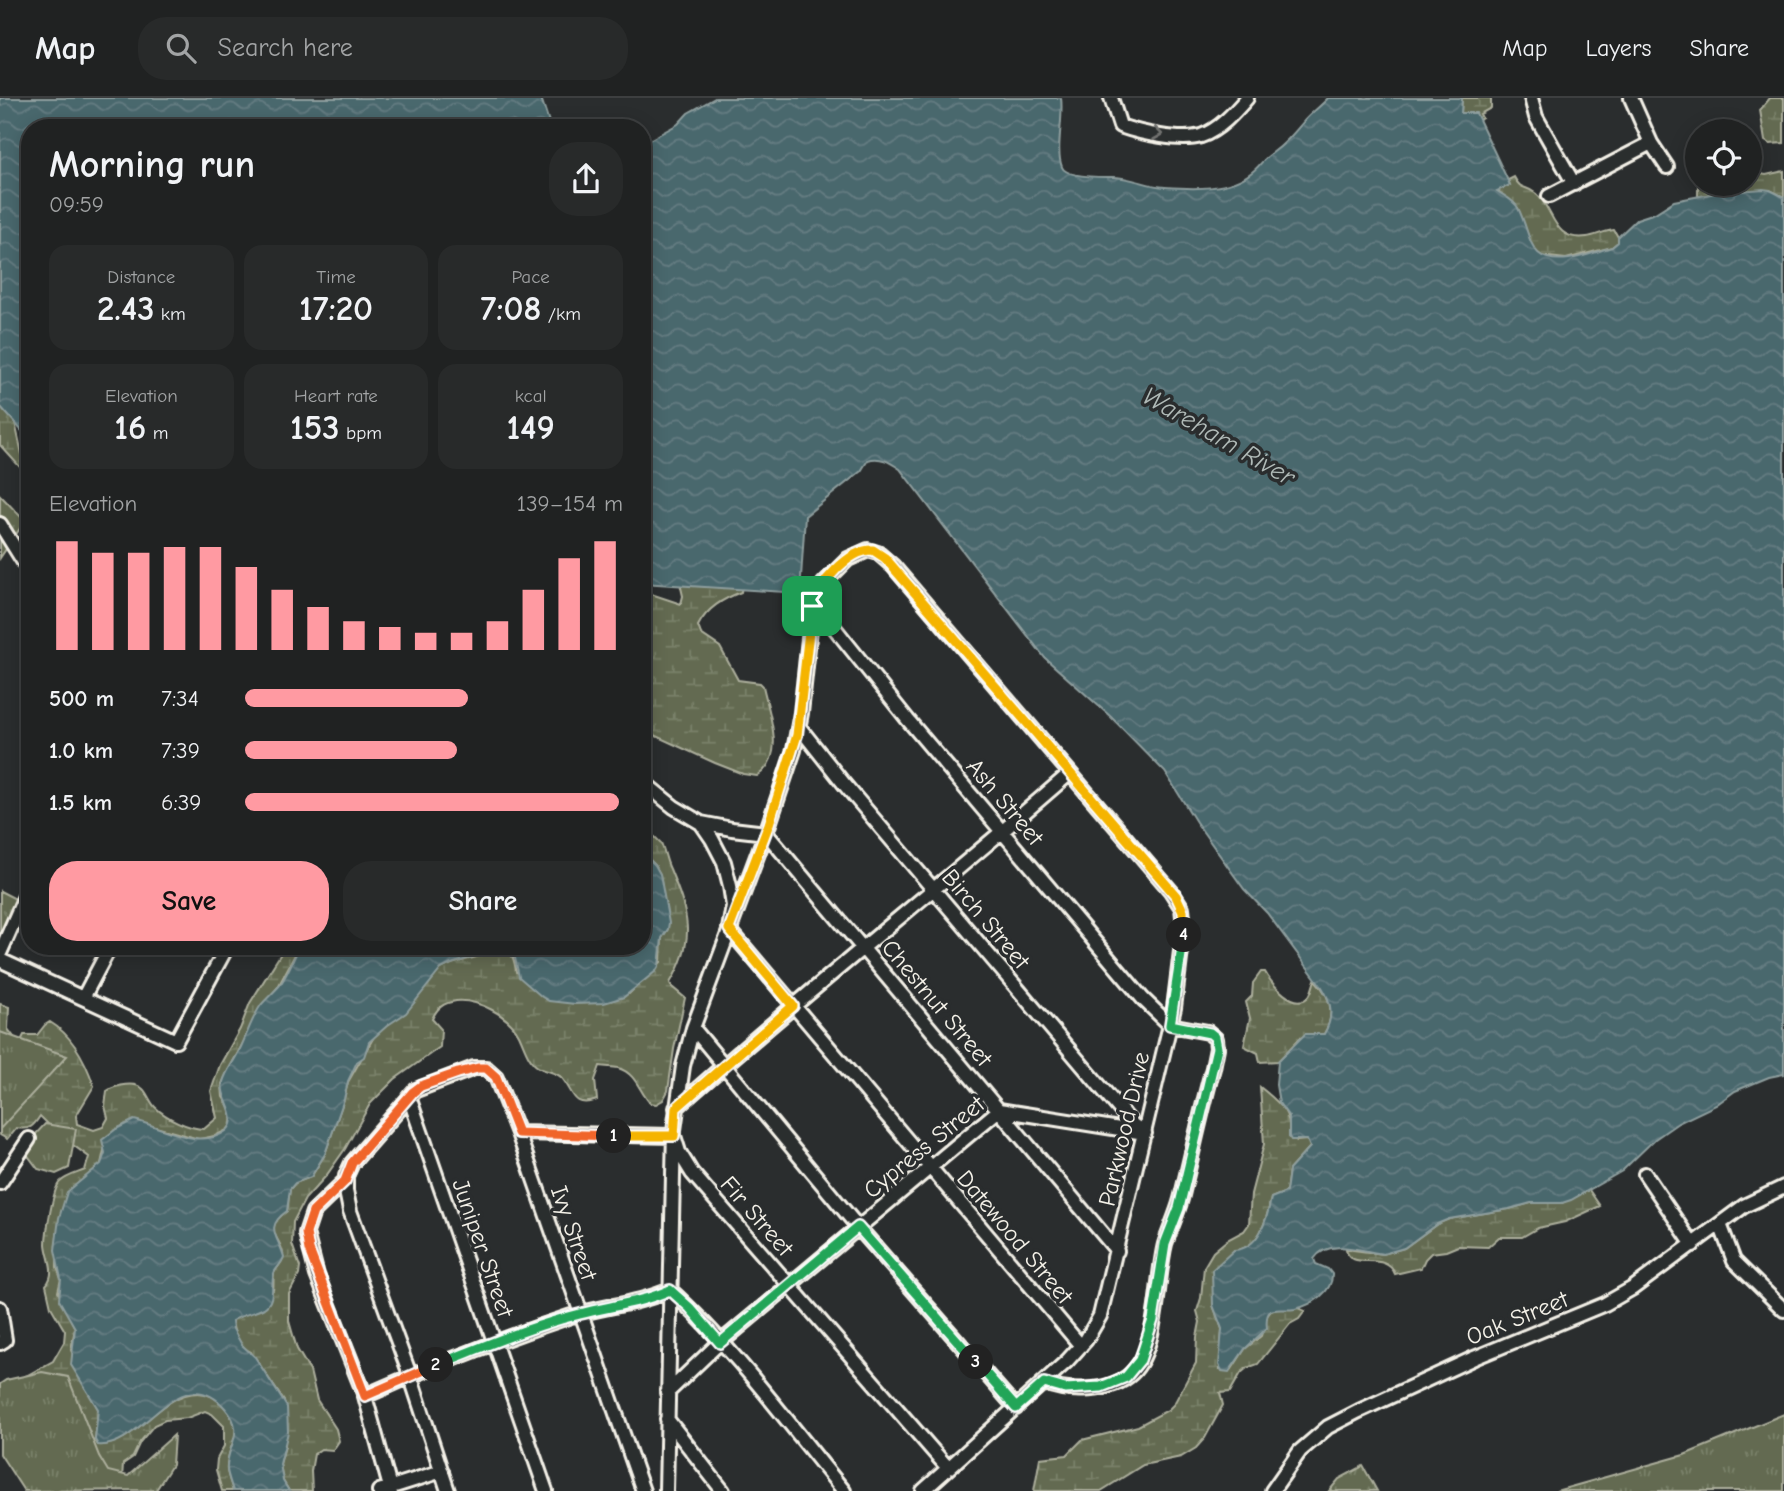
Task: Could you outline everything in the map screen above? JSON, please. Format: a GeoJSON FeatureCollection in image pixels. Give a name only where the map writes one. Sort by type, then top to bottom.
{"type":"FeatureCollection","features":[{"type":"Feature","properties":{"kind":"street"},"geometry":{"type":"LineString","coordinates":[[1111,98],[1116,119],[1122,127],[1184,137],[1201,136],[1212,130],[1247,98]]}},
{"type":"Feature","properties":{"kind":"street"},"geometry":{"type":"LineString","coordinates":[[1531,98],[1536,117],[1574,184]]}},
{"type":"Feature","properties":{"kind":"street"},"geometry":{"type":"LineString","coordinates":[[1631,98],[1651,143],[1668,167]]}},
{"type":"Feature","properties":{"kind":"street"},"geometry":{"type":"LineString","coordinates":[[1549,196],[1651,143]]}},
{"type":"Feature","properties":{"kind":"street"},"geometry":{"type":"LineString","coordinates":[[1,526],[21,558]]}},
{"type":"Feature","properties":{"kind":"street","name":"Parkwood Drive"},"geometry":{"type":"LineString","coordinates":[[813,601],[824,583],[848,559],[865,550],[878,553],[893,566],[1171,891],[1182,908],[1183,945],[1170,1025],[1103,1310],[1081,1346],[1044,1383],[923,1491]]}},
{"type":"Feature","properties":{"kind":"street"},"geometry":{"type":"LineString","coordinates":[[666,1491],[676,1108],[693,1028],[766,833],[799,727],[813,601]]}},
{"type":"Feature","properties":{"kind":"street","name":"Ash Street"},"geometry":{"type":"LineString","coordinates":[[813,601],[1001,831],[1143,999],[1170,1025]]}},
{"type":"Feature","properties":{"kind":"street","name":"Birch Street"},"geometry":{"type":"LineString","coordinates":[[799,727],[1125,1116],[1145,1133]]}},
{"type":"Feature","properties":{"kind":"street"},"geometry":{"type":"LineString","coordinates":[[676,1108],[1070,773]]}},
{"type":"Feature","properties":{"kind":"street"},"geometry":{"type":"LineString","coordinates":[[651,788],[674,807],[701,823],[766,833]]}},
{"type":"Feature","properties":{"kind":"street"},"geometry":{"type":"LineString","coordinates":[[701,823],[717,846],[728,878],[733,906],[729,929]]}},
{"type":"Feature","properties":{"kind":"street","name":"Chestnut Street"},"geometry":{"type":"LineString","coordinates":[[766,833],[1117,1251]]}},
{"type":"Feature","properties":{"kind":"street"},"geometry":{"type":"LineString","coordinates":[[0,953],[21,906]]}},
{"type":"Feature","properties":{"kind":"street","name":"Datewood Street"},"geometry":{"type":"LineString","coordinates":[[729,929],[1081,1346]]}},
{"type":"Feature","properties":{"kind":"street"},"geometry":{"type":"LineString","coordinates":[[83,998],[106,955]]}},
{"type":"Feature","properties":{"kind":"street"},"geometry":{"type":"LineString","coordinates":[[0,960],[176,1041],[223,955]]}},
{"type":"Feature","properties":{"kind":"street"},"geometry":{"type":"LineString","coordinates":[[1044,1383],[1065,1389],[1106,1386],[1130,1374],[1138,1365],[1144,1351],[1156,1305],[1165,1244],[1179,1208],[1217,1048],[1215,1037],[1210,1033],[1170,1025]]}},
{"type":"Feature","properties":{"kind":"street"},"geometry":{"type":"LineString","coordinates":[[693,1028],[858,1227],[1016,1408]]}},
{"type":"Feature","properties":{"kind":"street","name":"Ivy Street"},"geometry":{"type":"LineString","coordinates":[[409,1097],[421,1086],[478,1068],[490,1070],[496,1077],[643,1491]]}},
{"type":"Feature","properties":{"kind":"street"},"geometry":{"type":"LineString","coordinates":[[409,1097],[352,1163],[345,1181],[313,1212],[306,1233],[317,1275],[365,1396],[387,1490],[443,1471]]}},
{"type":"Feature","properties":{"kind":"street","name":"Juniper Street"},"geometry":{"type":"LineString","coordinates":[[409,1097],[545,1491]]}},
{"type":"Feature","properties":{"kind":"street","name":"Cypress Street"},"geometry":{"type":"LineString","coordinates":[[667,1393],[720,1343],[999,1110],[1145,1133]]}},
{"type":"Feature","properties":{"kind":"street"},"geometry":{"type":"LineString","coordinates":[[518,1133],[674,1136]]}},
{"type":"Feature","properties":{"kind":"street","name":"Fir Street"},"geometry":{"type":"LineString","coordinates":[[674,1136],[679,1152],[692,1173],[948,1468]]}},
{"type":"Feature","properties":{"kind":"street"},"geometry":{"type":"LineString","coordinates":[[0,1183],[29,1139]]}},
{"type":"Feature","properties":{"kind":"street"},"geometry":{"type":"LineString","coordinates":[[1646,1174],[1693,1245]]}},
{"type":"Feature","properties":{"kind":"street"},"geometry":{"type":"LineString","coordinates":[[345,1181],[350,1211],[410,1376],[448,1491]]}},
{"type":"Feature","properties":{"kind":"street","name":"Oak Street"},"geometry":{"type":"LineString","coordinates":[[1272,1491],[1300,1451],[1334,1424],[1474,1358],[1605,1304],[1633,1288],[1752,1201],[1784,1186]]}},
{"type":"Feature","properties":{"kind":"street"},"geometry":{"type":"LineString","coordinates":[[1720,1224],[1734,1261],[1784,1310]]}},
{"type":"Feature","properties":{"kind":"street"},"geometry":{"type":"LineString","coordinates":[[365,1396],[410,1376],[580,1314],[644,1300],[670,1290]]}},
{"type":"Feature","properties":{"kind":"street"},"geometry":{"type":"LineString","coordinates":[[670,1290],[690,1308],[844,1491]]}},
{"type":"Feature","properties":{"kind":"street"},"geometry":{"type":"LineString","coordinates":[[0,1308],[5,1340],[0,1343]]}},
{"type":"Feature","properties":{"kind":"street"},"geometry":{"type":"LineString","coordinates":[[667,1419],[723,1491]]}},
{"type":"Feature","properties":{"kind":"green space"},"geometry":{"type":"Polygon","coordinates":[[[1462,98],[1491,98],[1491,108],[1480,114],[1482,118],[1477,121],[1461,113],[1462,98]]]}},
{"type":"Feature","properties":{"kind":"green space"},"geometry":{"type":"Polygon","coordinates":[[[1770,98],[1784,98],[1784,143],[1770,144],[1765,141],[1760,110],[1770,98]]]}},
{"type":"Feature","properties":{"kind":"green space"},"geometry":{"type":"Polygon","coordinates":[[[1784,171],[1784,197],[1770,190],[1762,190],[1762,174],[1784,171]]]}},
{"type":"Feature","properties":{"kind":"green space"},"geometry":{"type":"Polygon","coordinates":[[[1514,177],[1519,184],[1542,199],[1555,222],[1566,234],[1587,237],[1614,230],[1618,242],[1612,247],[1566,259],[1540,256],[1533,249],[1518,208],[1497,190],[1510,185],[1508,180],[1514,177]]]}},
{"type":"Feature","properties":{"kind":"green space"},"geometry":{"type":"Polygon","coordinates":[[[0,307],[10,400],[21,450],[21,468],[0,445],[0,307]]]}},
{"type":"Feature","properties":{"kind":"green space"},"geometry":{"type":"Polygon","coordinates":[[[0,495],[21,517],[21,527],[0,558],[0,495]]]}},
{"type":"Feature","properties":{"kind":"green space"},"geometry":{"type":"Polygon","coordinates":[[[744,575],[741,592],[716,605],[698,626],[701,634],[720,647],[738,680],[760,683],[763,686],[772,722],[774,747],[766,768],[757,776],[743,774],[715,763],[651,734],[651,594],[681,604],[683,596],[680,583],[744,575]]]}},
{"type":"Feature","properties":{"kind":"green space"},"geometry":{"type":"Polygon","coordinates":[[[651,835],[661,843],[681,899],[687,926],[684,953],[670,983],[685,998],[668,1091],[663,1100],[656,1104],[650,1103],[629,1074],[618,1068],[600,1066],[595,1080],[597,1100],[578,1101],[560,1076],[535,1064],[514,1028],[500,1015],[473,1003],[447,1003],[438,1009],[432,1019],[441,1029],[440,1047],[395,1079],[370,1104],[345,1149],[305,1199],[293,1222],[292,1244],[300,1267],[289,1294],[289,1321],[297,1349],[310,1371],[317,1400],[336,1429],[339,1441],[333,1450],[321,1449],[314,1454],[312,1491],[289,1491],[283,1481],[280,1464],[285,1446],[284,1401],[251,1352],[240,1343],[232,1320],[249,1313],[273,1290],[274,1273],[283,1257],[273,1229],[275,1224],[287,1211],[290,1189],[295,1183],[311,1177],[325,1154],[348,1082],[375,1035],[441,969],[481,955],[511,955],[516,972],[629,994],[661,962],[662,938],[668,929],[660,874],[651,861],[651,835]]]}},
{"type":"Feature","properties":{"kind":"green space"},"geometry":{"type":"Polygon","coordinates":[[[0,891],[21,902],[21,923],[8,951],[0,947],[0,891]]]}},
{"type":"Feature","properties":{"kind":"green space"},"geometry":{"type":"Polygon","coordinates":[[[280,955],[295,955],[278,987],[257,1013],[222,1084],[223,1097],[232,1111],[231,1125],[227,1130],[199,1139],[134,1121],[116,1129],[107,1137],[101,1164],[67,1193],[57,1237],[57,1267],[61,1279],[58,1292],[75,1328],[71,1350],[98,1409],[95,1440],[98,1445],[124,1438],[171,1401],[184,1395],[198,1393],[214,1397],[235,1423],[235,1438],[227,1460],[233,1491],[222,1491],[216,1470],[217,1459],[224,1446],[224,1426],[205,1411],[154,1425],[140,1442],[133,1457],[123,1464],[122,1479],[0,1417],[26,1376],[53,1361],[64,1342],[65,1331],[51,1307],[46,1285],[51,1276],[46,1244],[47,1231],[57,1186],[65,1178],[85,1170],[89,1157],[58,1134],[40,1116],[31,1127],[16,1128],[7,1139],[0,1135],[0,1004],[9,1007],[8,1029],[17,1041],[21,1041],[24,1035],[37,1035],[50,1022],[65,1034],[77,1050],[94,1086],[76,1116],[77,1124],[94,1130],[103,1127],[108,1118],[105,1106],[107,1091],[130,1085],[143,1089],[153,1105],[165,1115],[185,1125],[204,1129],[217,1118],[211,1091],[220,1065],[240,1029],[250,1003],[280,955]]]}},
{"type":"Feature","properties":{"kind":"green space"},"geometry":{"type":"Polygon","coordinates":[[[1261,972],[1265,972],[1284,994],[1297,1001],[1309,996],[1315,980],[1325,992],[1330,1006],[1330,1019],[1324,1034],[1300,1038],[1278,1061],[1260,1062],[1258,1053],[1244,1046],[1250,1018],[1246,1002],[1252,996],[1253,983],[1261,972]]]}},
{"type":"Feature","properties":{"kind":"green space"},"geometry":{"type":"Polygon","coordinates":[[[0,1032],[67,1056],[0,1129],[0,1032]]]}},
{"type":"Feature","properties":{"kind":"green space"},"geometry":{"type":"Polygon","coordinates":[[[1260,1087],[1283,1108],[1288,1120],[1289,1137],[1297,1141],[1307,1140],[1310,1147],[1289,1170],[1286,1192],[1271,1198],[1264,1224],[1256,1239],[1250,1245],[1234,1250],[1213,1291],[1213,1305],[1222,1329],[1220,1369],[1232,1369],[1245,1349],[1261,1336],[1271,1311],[1278,1308],[1298,1308],[1305,1311],[1299,1319],[1290,1324],[1258,1364],[1241,1373],[1230,1392],[1220,1393],[1223,1405],[1205,1438],[1196,1448],[1181,1457],[1143,1465],[1101,1491],[1034,1491],[1040,1458],[1067,1455],[1082,1440],[1138,1426],[1174,1404],[1196,1363],[1200,1322],[1197,1311],[1204,1267],[1213,1252],[1244,1231],[1249,1224],[1251,1194],[1264,1144],[1260,1087]]]}},
{"type":"Feature","properties":{"kind":"green space"},"geometry":{"type":"Polygon","coordinates":[[[45,1124],[76,1129],[69,1168],[56,1174],[38,1169],[29,1157],[22,1154],[45,1124]]]}},
{"type":"Feature","properties":{"kind":"green space"},"geometry":{"type":"Polygon","coordinates":[[[1589,1190],[1600,1206],[1565,1222],[1538,1228],[1522,1237],[1499,1237],[1488,1247],[1458,1246],[1431,1253],[1421,1268],[1395,1274],[1384,1263],[1354,1259],[1346,1249],[1383,1254],[1404,1248],[1437,1224],[1449,1219],[1531,1203],[1562,1203],[1589,1190]]]}},
{"type":"Feature","properties":{"kind":"green space"},"geometry":{"type":"Polygon","coordinates":[[[42,1372],[68,1377],[99,1456],[108,1471],[128,1476],[174,1435],[172,1465],[156,1490],[24,1491],[0,1454],[0,1384],[6,1380],[42,1372]]]}},
{"type":"Feature","properties":{"kind":"green space"},"geometry":{"type":"Polygon","coordinates":[[[1784,1414],[1784,1491],[1556,1491],[1684,1455],[1784,1414]]]}},
{"type":"Feature","properties":{"kind":"green space"},"geometry":{"type":"Polygon","coordinates":[[[1363,1466],[1377,1491],[1329,1491],[1339,1479],[1363,1466]]]}},
{"type":"Feature","properties":{"kind":"water"},"geometry":{"type":"Polygon","coordinates":[[[0,98],[541,98],[548,119],[21,119],[21,430],[0,406],[0,98]]]}},
{"type":"Feature","properties":{"kind":"water","name":"Wareham River"},"geometry":{"type":"Polygon","coordinates":[[[715,98],[1061,98],[1059,152],[1065,171],[1085,176],[1119,177],[1158,186],[1187,188],[1222,186],[1243,178],[1285,142],[1328,98],[1462,98],[1461,113],[1476,113],[1510,185],[1497,191],[1516,205],[1538,253],[1555,259],[1575,258],[1612,247],[1618,242],[1618,237],[1637,219],[1655,213],[1674,201],[1700,196],[1762,196],[1763,189],[1784,197],[1784,1074],[1735,1091],[1716,1105],[1678,1123],[1655,1139],[1622,1171],[1571,1200],[1562,1203],[1531,1203],[1449,1219],[1437,1224],[1404,1248],[1383,1254],[1336,1247],[1320,1253],[1314,1259],[1316,1264],[1328,1269],[1332,1274],[1325,1292],[1302,1307],[1270,1311],[1267,1328],[1245,1349],[1229,1372],[1222,1371],[1219,1365],[1222,1329],[1213,1305],[1212,1270],[1234,1250],[1250,1245],[1256,1239],[1264,1224],[1271,1198],[1286,1192],[1289,1170],[1310,1147],[1307,1140],[1291,1140],[1289,1137],[1289,1117],[1279,1103],[1276,1085],[1278,1061],[1305,1034],[1324,1034],[1329,1022],[1328,999],[1267,913],[1244,889],[1196,822],[1165,772],[1111,717],[1045,658],[900,469],[892,464],[885,460],[868,460],[861,471],[805,516],[800,593],[651,584],[651,139],[678,124],[688,113],[715,98]]]}},
{"type":"Feature","properties":{"kind":"water"},"geometry":{"type":"Polygon","coordinates":[[[651,861],[655,865],[660,874],[668,929],[662,938],[656,971],[624,997],[604,1003],[549,1001],[519,977],[515,958],[511,955],[651,955],[651,861]]]}},
{"type":"Feature","properties":{"kind":"water"},"geometry":{"type":"Polygon","coordinates":[[[295,955],[479,955],[441,969],[406,1013],[369,1042],[364,1057],[357,1062],[348,1081],[325,1154],[311,1177],[295,1183],[290,1189],[287,1211],[274,1228],[284,1257],[273,1275],[272,1296],[264,1308],[232,1321],[233,1329],[242,1345],[255,1357],[287,1407],[288,1432],[280,1464],[283,1481],[289,1491],[233,1491],[227,1461],[234,1440],[235,1426],[225,1408],[208,1395],[192,1393],[176,1398],[130,1434],[114,1443],[98,1445],[95,1440],[98,1409],[71,1365],[75,1328],[59,1300],[61,1279],[55,1250],[59,1218],[67,1192],[101,1164],[105,1153],[102,1140],[116,1129],[134,1120],[193,1138],[216,1137],[226,1131],[232,1120],[224,1095],[224,1078],[257,1010],[280,985],[295,955]]]}},
{"type":"Feature","properties":{"kind":"route"},"geometry":{"type":"LineString","coordinates":[[873,550],[885,558],[1171,891],[1182,908],[1183,945],[1170,1025],[1210,1033],[1217,1041],[1217,1048],[1179,1208],[1165,1244],[1149,1336],[1138,1365],[1126,1377],[1101,1387],[1065,1389],[1044,1383],[1016,1408],[858,1227],[720,1343],[690,1308],[670,1290],[644,1300],[544,1325],[458,1356],[365,1396],[334,1312],[317,1275],[306,1233],[313,1212],[345,1181],[352,1163],[416,1090],[458,1073],[484,1068],[496,1077],[518,1133],[674,1136],[676,1108],[793,1006],[729,929],[769,824],[797,735],[812,606],[824,583],[855,554],[873,550]]}}]}
